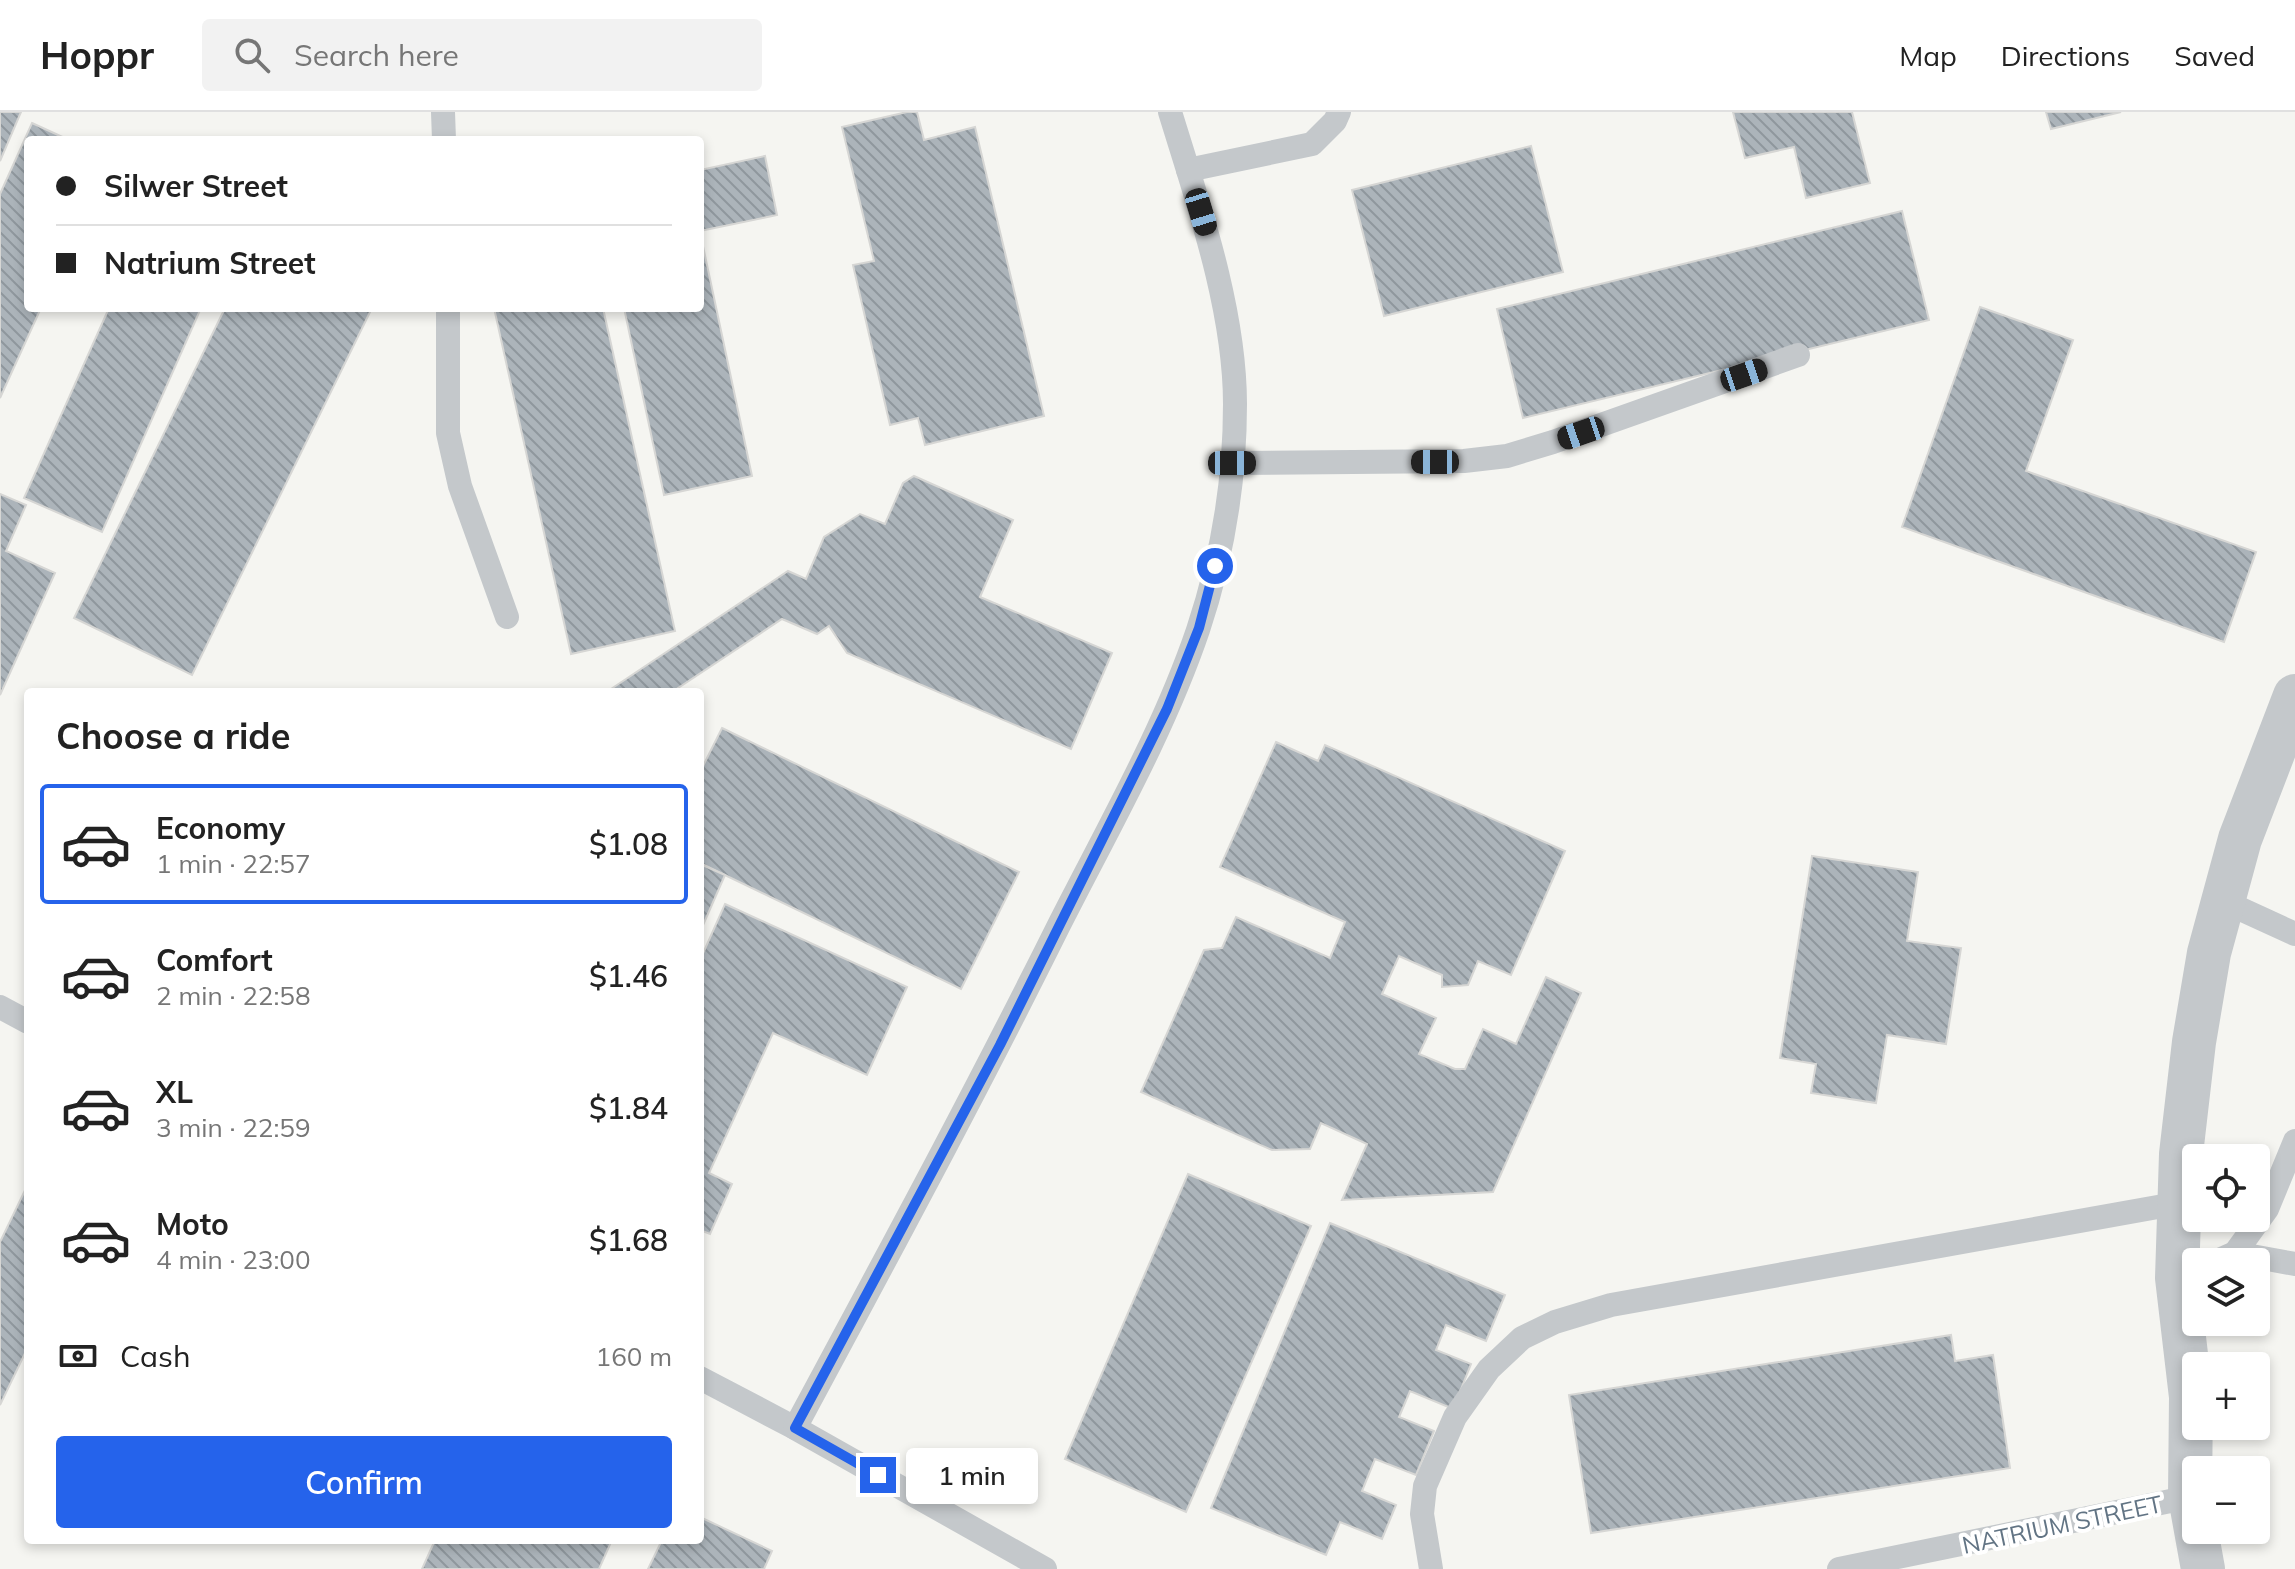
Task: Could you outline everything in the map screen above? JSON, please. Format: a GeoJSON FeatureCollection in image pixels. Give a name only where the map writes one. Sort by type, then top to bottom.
{"type":"FeatureCollection","features":[{"type":"Feature","properties":{"kind":"street"},"geometry":{"type":"LineString","coordinates":[[2199,1248],[2180,1203],[2181,1154],[2194,1042],[2209,953],[2240,839],[2295,696]]}},
{"type":"Feature","properties":{"kind":"street"},"geometry":{"type":"LineString","coordinates":[[2190,1456],[2191,1397],[2198,1336]]}},
{"type":"Feature","properties":{"kind":"street"},"geometry":{"type":"LineString","coordinates":[[2198,1544],[2203,1569]]}},
{"type":"Feature","properties":{"kind":"lane"},"geometry":{"type":"LineString","coordinates":[[443,112],[444,136]]}},
{"type":"Feature","properties":{"kind":"lane"},"geometry":{"type":"LineString","coordinates":[[795,1428],[1000,1045],[1167,709],[1202,616],[1231,488],[1235,402],[1228,332],[1207,234],[1170,112]]}},
{"type":"Feature","properties":{"kind":"lane"},"geometry":{"type":"LineString","coordinates":[[1188,170],[1312,144],[1335,121],[1339,112]]}},
{"type":"Feature","properties":{"kind":"lane"},"geometry":{"type":"LineString","coordinates":[[448,312],[448,433],[460,486],[507,617]]}},
{"type":"Feature","properties":{"kind":"lane"},"geometry":{"type":"LineString","coordinates":[[1232,463],[1464,461],[1507,456],[1798,355]]}},
{"type":"Feature","properties":{"kind":"lane"},"geometry":{"type":"LineString","coordinates":[[2223,901],[2295,934]]}},
{"type":"Feature","properties":{"kind":"lane"},"geometry":{"type":"LineString","coordinates":[[0,1007],[24,1020]]}},
{"type":"Feature","properties":{"kind":"lane"},"geometry":{"type":"LineString","coordinates":[[2225,1248],[2267,1209],[2295,1141]]}},
{"type":"Feature","properties":{"kind":"lane"},"geometry":{"type":"LineString","coordinates":[[1431,1569],[1422,1514],[1425,1486],[1455,1417],[1489,1369],[1522,1338],[1555,1322],[1611,1305],[2180,1203]]}},
{"type":"Feature","properties":{"kind":"lane"},"geometry":{"type":"LineString","coordinates":[[2270,1265],[2295,1264]]}},
{"type":"Feature","properties":{"kind":"lane"},"geometry":{"type":"LineString","coordinates":[[704,1380],[1044,1569]]}},
{"type":"Feature","properties":{"kind":"lane","name":"NATRIUM STREET"},"geometry":{"type":"LineString","coordinates":[[1839,1569],[2182,1499]]}},
{"type":"Feature","properties":{"kind":"building"},"geometry":{"type":"Polygon","coordinates":[[[0,112],[21,112],[0,161],[0,112]]]}},
{"type":"Feature","properties":{"kind":"building"},"geometry":{"type":"Polygon","coordinates":[[[917,112],[924,140],[975,127],[1044,416],[925,445],[918,418],[890,425],[853,265],[874,261],[842,127],[917,112]]]}},
{"type":"Feature","properties":{"kind":"building"},"geometry":{"type":"Polygon","coordinates":[[[1733,112],[1852,112],[1870,183],[1806,198],[1794,147],[1745,158],[1733,112]]]}},
{"type":"Feature","properties":{"kind":"building"},"geometry":{"type":"Polygon","coordinates":[[[2046,112],[2121,112],[2051,129],[2046,112]]]}},
{"type":"Feature","properties":{"kind":"building"},"geometry":{"type":"Polygon","coordinates":[[[32,123],[60,136],[26,136],[32,123]]]}},
{"type":"Feature","properties":{"kind":"building"},"geometry":{"type":"Polygon","coordinates":[[[24,141],[24,312],[39,312],[0,398],[0,194],[24,141]]]}},
{"type":"Feature","properties":{"kind":"building"},"geometry":{"type":"Polygon","coordinates":[[[1531,146],[1563,272],[1384,316],[1352,190],[1531,146]]]}},
{"type":"Feature","properties":{"kind":"building"},"geometry":{"type":"Polygon","coordinates":[[[765,156],[777,215],[704,230],[704,169],[765,156]]]}},
{"type":"Feature","properties":{"kind":"building"},"geometry":{"type":"Polygon","coordinates":[[[1902,211],[1929,320],[1523,418],[1497,309],[1902,211]]]}},
{"type":"Feature","properties":{"kind":"building"},"geometry":{"type":"Polygon","coordinates":[[[704,251],[752,476],[664,495],[625,312],[704,312],[704,251]]]}},
{"type":"Feature","properties":{"kind":"building"},"geometry":{"type":"Polygon","coordinates":[[[1980,307],[2073,340],[2026,471],[2256,552],[2224,642],[1902,527],[1980,307]]]}},
{"type":"Feature","properties":{"kind":"building"},"geometry":{"type":"Polygon","coordinates":[[[107,312],[199,312],[102,532],[24,498],[107,312]]]}},
{"type":"Feature","properties":{"kind":"building"},"geometry":{"type":"Polygon","coordinates":[[[223,312],[370,312],[192,675],[74,618],[223,312]]]}},
{"type":"Feature","properties":{"kind":"building"},"geometry":{"type":"Polygon","coordinates":[[[495,312],[604,312],[675,631],[571,654],[495,312]]]}},
{"type":"Feature","properties":{"kind":"building"},"geometry":{"type":"Polygon","coordinates":[[[914,476],[1013,520],[980,597],[1112,653],[1071,749],[847,653],[829,626],[817,634],[782,619],[678,688],[612,688],[788,571],[806,579],[824,537],[860,514],[885,524],[903,483],[914,476]]]}},
{"type":"Feature","properties":{"kind":"building"},"geometry":{"type":"Polygon","coordinates":[[[0,494],[26,505],[6,551],[55,573],[0,695],[0,494]]]}},
{"type":"Feature","properties":{"kind":"building"},"geometry":{"type":"Polygon","coordinates":[[[722,728],[1019,872],[961,989],[704,865],[704,764],[722,728]]]}},
{"type":"Feature","properties":{"kind":"building"},"geometry":{"type":"Polygon","coordinates":[[[1276,742],[1318,761],[1325,745],[1565,851],[1511,975],[1478,961],[1468,985],[1442,987],[1442,975],[1399,956],[1382,994],[1436,1018],[1419,1054],[1455,1069],[1465,1069],[1483,1029],[1516,1044],[1546,977],[1581,993],[1493,1192],[1342,1200],[1367,1144],[1321,1123],[1310,1149],[1272,1150],[1141,1092],[1204,950],[1222,948],[1236,917],[1330,958],[1345,922],[1220,867],[1276,742]]]}},
{"type":"Feature","properties":{"kind":"building"},"geometry":{"type":"Polygon","coordinates":[[[1812,856],[1918,872],[1907,941],[1961,948],[1946,1044],[1887,1035],[1876,1103],[1811,1093],[1816,1064],[1780,1058],[1812,856]]]}},
{"type":"Feature","properties":{"kind":"building"},"geometry":{"type":"Polygon","coordinates":[[[704,866],[725,875],[704,923],[704,866]]]}},
{"type":"Feature","properties":{"kind":"building"},"geometry":{"type":"Polygon","coordinates":[[[725,904],[907,987],[867,1075],[773,1033],[709,1173],[732,1184],[710,1234],[704,1232],[704,951],[725,904]]]}},
{"type":"Feature","properties":{"kind":"building"},"geometry":{"type":"Polygon","coordinates":[[[1188,1174],[1311,1226],[1186,1512],[1065,1459],[1188,1174]]]}},
{"type":"Feature","properties":{"kind":"building"},"geometry":{"type":"Polygon","coordinates":[[[24,1192],[24,1355],[0,1405],[0,1242],[24,1192]]]}},
{"type":"Feature","properties":{"kind":"building"},"geometry":{"type":"Polygon","coordinates":[[[1330,1223],[1505,1295],[1486,1341],[1446,1325],[1436,1350],[1471,1364],[1453,1409],[1410,1391],[1399,1417],[1434,1431],[1416,1475],[1375,1459],[1362,1491],[1396,1505],[1382,1539],[1340,1522],[1326,1555],[1211,1508],[1330,1223]]]}},
{"type":"Feature","properties":{"kind":"building"},"geometry":{"type":"Polygon","coordinates":[[[1951,1335],[1955,1361],[1993,1355],[2010,1468],[1591,1533],[1569,1395],[1951,1335]]]}},
{"type":"Feature","properties":{"kind":"building"},"geometry":{"type":"Polygon","coordinates":[[[704,1519],[772,1551],[764,1569],[648,1569],[660,1544],[704,1544],[704,1519]]]}},
{"type":"Feature","properties":{"kind":"building"},"geometry":{"type":"Polygon","coordinates":[[[433,1544],[610,1544],[599,1569],[422,1569],[433,1544]]]}},
{"type":"Feature","properties":{"kind":"route"},"geometry":{"type":"LineString","coordinates":[[878,1475],[795,1428],[1000,1045],[1167,709],[1199,628],[1215,566]]}}]}
